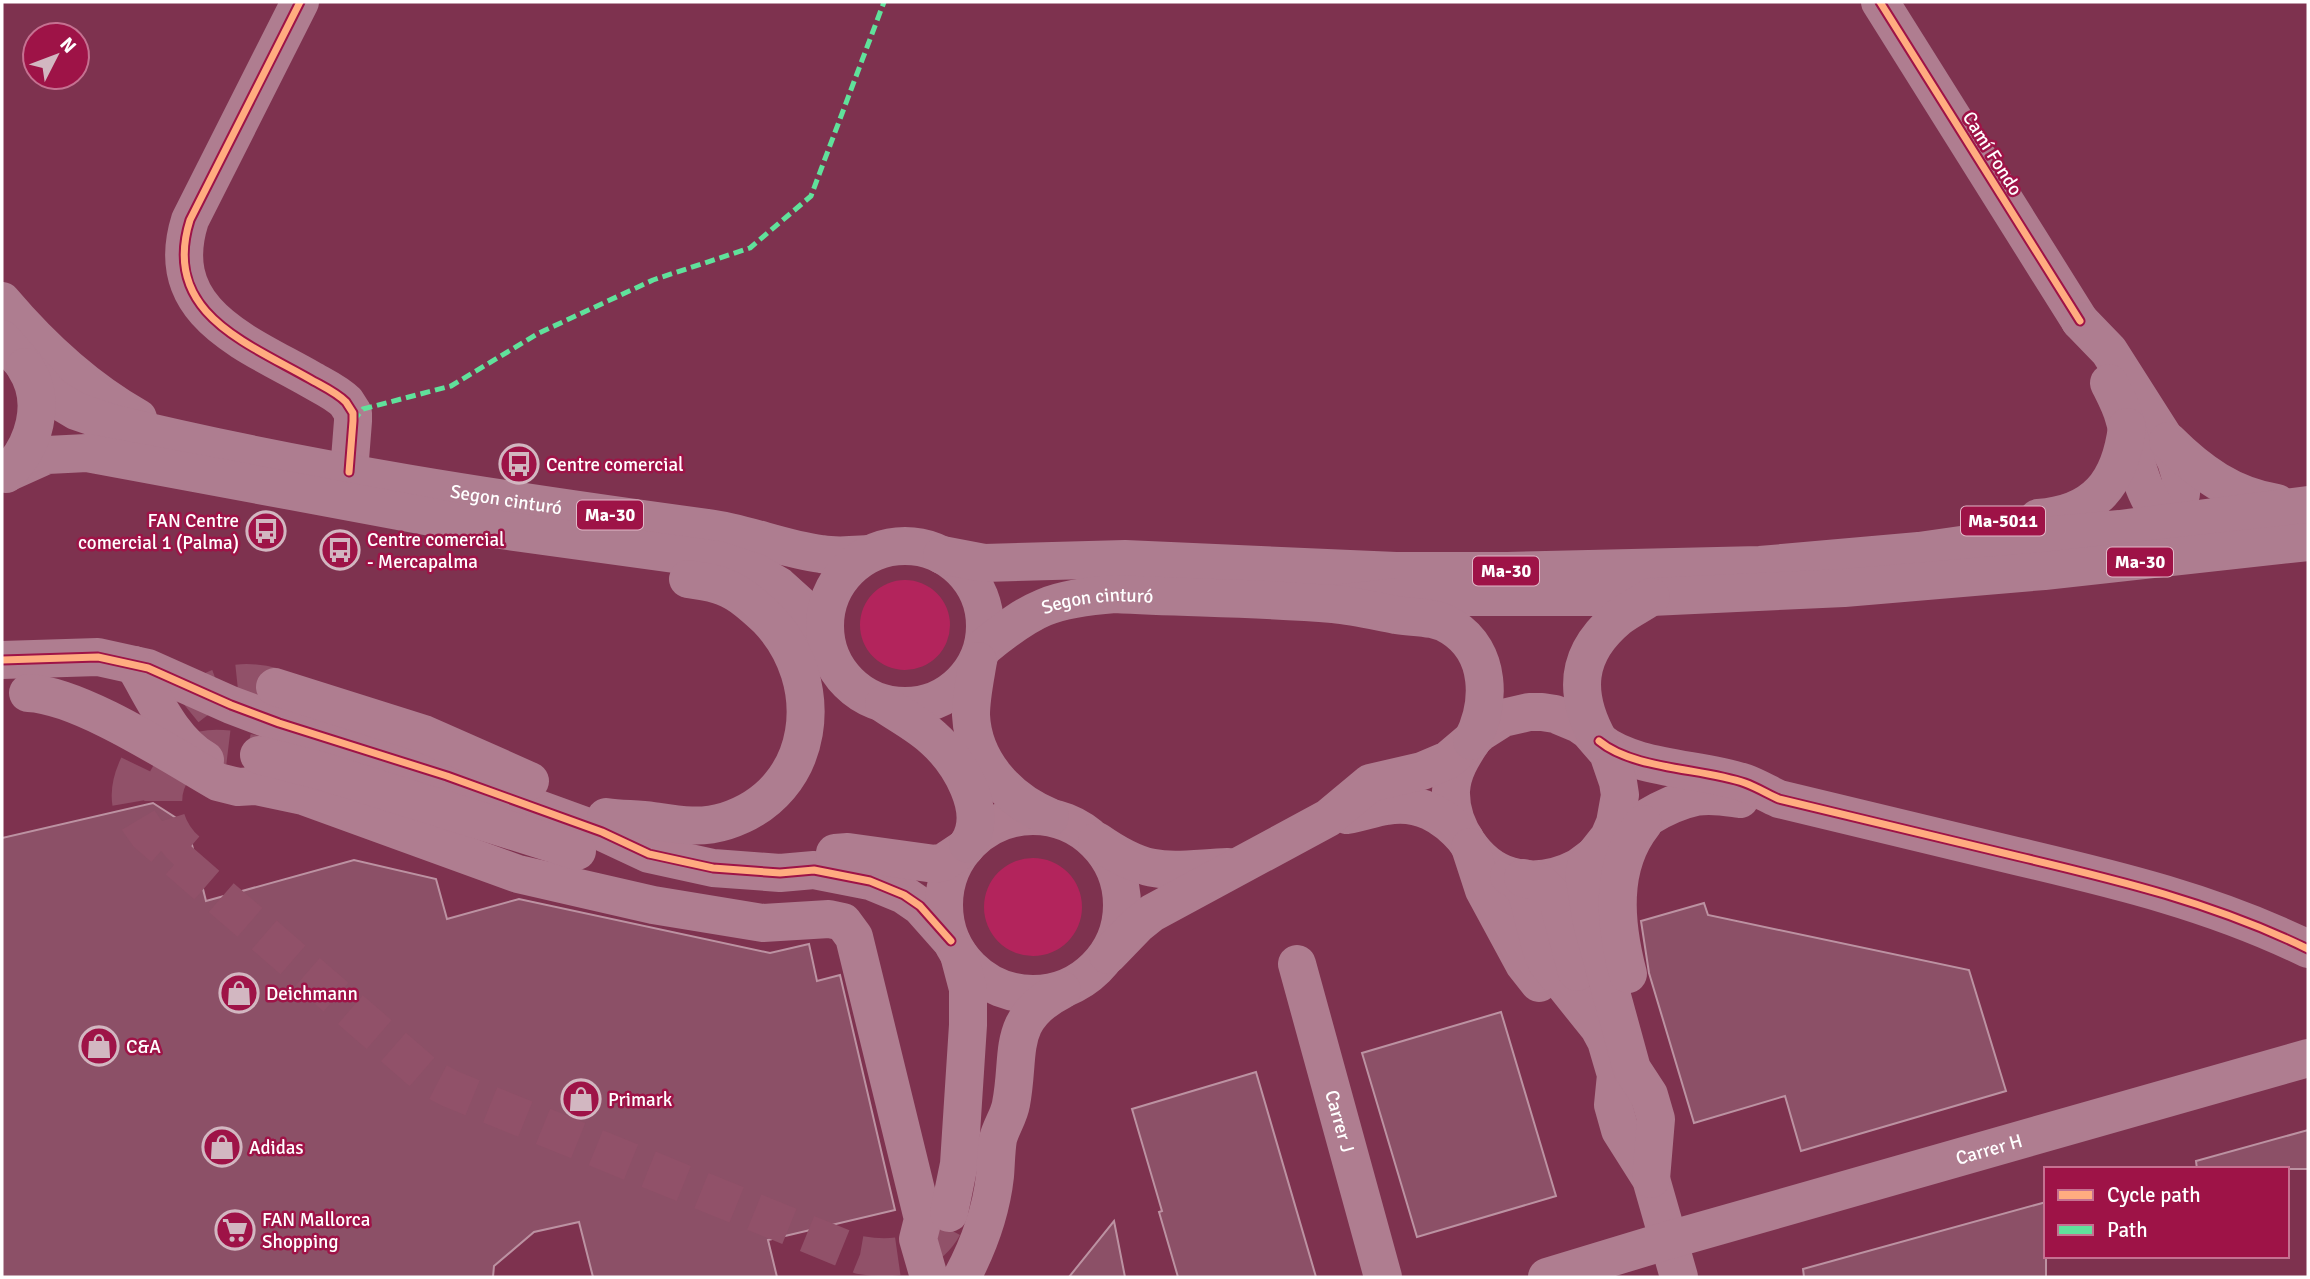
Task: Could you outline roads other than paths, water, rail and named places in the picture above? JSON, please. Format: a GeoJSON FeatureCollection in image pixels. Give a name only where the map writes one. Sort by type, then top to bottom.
{"type":"FeatureCollection","features":[{"type":"Feature","properties":{"kind":"highway"},"geometry":{"type":"LineString","coordinates":[[2,301],[35,337],[93,389],[141,420],[184,439]]}},
{"type":"Feature","properties":{"kind":"highway"},"geometry":{"type":"LineString","coordinates":[[2080,321],[2094,360],[2116,397],[2142,480],[2156,508],[2168,522]]}},
{"type":"Feature","properties":{"kind":"highway"},"geometry":{"type":"LineString","coordinates":[[1838,573],[1982,561],[2144,542],[2168,522],[2181,494],[2181,478],[2165,439],[2109,351],[2080,321]]}},
{"type":"Feature","properties":{"kind":"highway","name":"Ma-30"},"geometry":{"type":"LineString","coordinates":[[9,347],[51,396],[76,411],[111,423],[349,472]]}},
{"type":"Feature","properties":{"kind":"highway"},"geometry":{"type":"LineString","coordinates":[[4,475],[23,454],[30,441],[37,413],[33,385],[9,347]]}},
{"type":"Feature","properties":{"kind":"highway","name":"Ma-5011"},"geometry":{"type":"LineString","coordinates":[[1838,573],[1929,531],[1978,523],[2054,517],[2077,511],[2098,495],[2109,482],[2124,452],[2127,427]]}},
{"type":"Feature","properties":{"kind":"highway"},"geometry":{"type":"LineString","coordinates":[[2165,439],[2206,475],[2236,491],[2308,519]]}},
{"type":"Feature","properties":{"kind":"highway","name":"Ma-30"},"geometry":{"type":"LineString","coordinates":[[4,475],[47,455],[87,453],[571,542],[680,554],[740,566],[768,579],[791,595],[810,614],[825,638]]}},
{"type":"Feature","properties":{"kind":"highway","name":"Segon cinturó"},"geometry":{"type":"LineString","coordinates":[[349,472],[500,498],[715,528],[822,555],[869,554]]}},
{"type":"Feature","properties":{"kind":"highway","name":"Ma-30"},"geometry":{"type":"LineString","coordinates":[[1335,604],[1399,597],[1651,597],[1838,573],[2057,570],[2235,551],[2308,519]]}},
{"type":"Feature","properties":{"kind":"highway"},"geometry":{"type":"LineString","coordinates":[[2168,522],[2308,519]]}},
{"type":"Feature","properties":{"kind":"highway","name":"Ma-30"},"geometry":{"type":"LineString","coordinates":[[966,846],[973,836],[976,822],[972,800],[961,774],[932,737],[884,704],[860,693],[841,674],[828,651],[825,613],[834,588],[848,568],[881,549],[906,545],[984,563],[1125,559],[1396,571],[1760,565],[1838,573],[1892,554],[2168,522]]}},
{"type":"Feature","properties":{"kind":"highway"},"geometry":{"type":"LineString","coordinates":[[501,530],[615,571],[705,581],[725,587],[756,607],[773,624],[794,656],[801,674],[806,725],[799,756],[782,784],[755,808],[725,821],[691,827],[606,817]]}},
{"type":"Feature","properties":{"kind":"highway","name":"Ma-30"},"geometry":{"type":"LineString","coordinates":[[942,555],[964,571],[979,594],[986,621],[971,713],[979,751],[992,773],[1012,795],[1034,811],[1050,817]]}},
{"type":"Feature","properties":{"kind":"highway","name":"Segon cinturó"},"geometry":{"type":"LineString","coordinates":[[980,655],[1030,613],[1065,599],[1115,594],[1335,604]]}},
{"type":"Feature","properties":{"kind":"highway"},"geometry":{"type":"LineString","coordinates":[[1600,741],[1584,708],[1582,670],[1596,642],[1618,618],[1651,597]]}},
{"type":"Feature","properties":{"kind":"highway"},"geometry":{"type":"LineString","coordinates":[[1335,604],[1439,620],[1465,638],[1480,660],[1486,686],[1483,716],[1472,741]]}},
{"type":"Feature","properties":{"kind":"highway","name":"Ma-30"},"geometry":{"type":"LineString","coordinates":[[884,704],[912,706],[939,699],[962,684],[980,655]]}},
{"type":"Feature","properties":{"kind":"street"},"geometry":{"type":"LineString","coordinates":[[300,2],[190,220],[184,246],[185,268],[193,294],[220,327],[346,402],[353,413],[349,472]]}},
{"type":"Feature","properties":{"kind":"street","name":"Camí Fondo"},"geometry":{"type":"LineString","coordinates":[[1880,2],[2080,321]]}},
{"type":"Feature","properties":{"kind":"street"},"geometry":{"type":"LineString","coordinates":[[2,660],[98,657],[148,668],[279,723],[447,776],[602,832],[649,854],[724,870],[780,873],[814,870],[887,886],[920,906],[992,996],[998,1018],[991,1106],[998,1138]]}},
{"type":"Feature","properties":{"kind":"street"},"geometry":{"type":"LineString","coordinates":[[15,697],[134,665]]}},
{"type":"Feature","properties":{"kind":"street"},"geometry":{"type":"LineString","coordinates":[[134,665],[176,735],[191,752],[213,765],[257,771],[322,771],[656,873],[746,888],[780,890],[826,887],[857,879]]}},
{"type":"Feature","properties":{"kind":"street"},"geometry":{"type":"LineString","coordinates":[[275,687],[424,734],[653,838],[706,850],[779,856],[848,852],[935,864],[944,862],[979,834],[1005,820],[1034,816],[1050,817],[1078,828],[1121,858],[1150,869],[1164,871],[1237,866]]}},
{"type":"Feature","properties":{"kind":"street"},"geometry":{"type":"LineString","coordinates":[[15,697],[49,695],[95,715],[218,782],[238,787],[257,771]]}},
{"type":"Feature","properties":{"kind":"street"},"geometry":{"type":"LineString","coordinates":[[966,846],[951,869],[944,898],[944,913],[963,957],[968,989],[959,1164],[931,1227],[969,1263],[989,1212],[998,1138],[1011,1105],[1016,1046],[1023,1028],[1036,1008],[1047,998],[1088,977],[1137,925],[1153,913],[1328,818],[1370,783],[1435,766],[1459,752],[1481,732],[1503,718],[1516,714],[1555,714],[1579,724],[1615,752],[1665,766],[1744,782],[1779,799],[2199,903],[2308,950]]}},
{"type":"Feature","properties":{"kind":"street"},"geometry":{"type":"LineString","coordinates":[[1472,741],[1458,764],[1451,791],[1455,815],[1485,890],[1524,964],[1581,1034],[1598,1082],[1631,1100]]}},
{"type":"Feature","properties":{"kind":"street"},"geometry":{"type":"LineString","coordinates":[[1600,741],[1614,766],[1620,795],[1615,823],[1609,837],[1590,859],[1584,874],[1592,923],[1632,1069],[1631,1100]]}},
{"type":"Feature","properties":{"kind":"street"},"geometry":{"type":"LineString","coordinates":[[257,771],[316,800],[518,874],[653,905],[739,920],[763,923],[829,919],[843,922],[854,937],[936,1216]]}},
{"type":"Feature","properties":{"kind":"street"},"geometry":{"type":"LineString","coordinates":[[1328,818],[1388,805],[1415,806],[1438,814],[1483,860],[1516,877],[1537,879],[1566,874],[1648,818],[1672,805],[1710,795],[1742,799],[1779,799]]}},
{"type":"Feature","properties":{"kind":"street"},"geometry":{"type":"LineString","coordinates":[[525,806],[606,817]]}},
{"type":"Feature","properties":{"kind":"street"},"geometry":{"type":"LineString","coordinates":[[1648,818],[1625,853],[1618,891],[1623,953],[1651,1062],[1631,1100],[1620,1130],[1651,1179],[1679,1277]]}},
{"type":"Feature","properties":{"kind":"street"},"geometry":{"type":"LineString","coordinates":[[1090,836],[1111,858],[1121,887],[1120,929],[1108,955]]}},
{"type":"Feature","properties":{"kind":"street"},"geometry":{"type":"LineString","coordinates":[[1516,877],[1527,893],[1547,963],[1599,1028],[1606,1041],[1616,1075],[1631,1100]]}},
{"type":"Feature","properties":{"kind":"street"},"geometry":{"type":"LineString","coordinates":[[963,957],[992,985],[1018,993],[1047,995],[1062,990]]}},
{"type":"Feature","properties":{"kind":"street","name":"Carrer J"},"geometry":{"type":"LineString","coordinates":[[1297,964],[1383,1277]]}},
{"type":"Feature","properties":{"kind":"street","name":"Carrer H"},"geometry":{"type":"LineString","coordinates":[[1547,1277],[2308,1058]]}},
{"type":"Feature","properties":{"kind":"street"},"geometry":{"type":"LineString","coordinates":[[929,1277],[918,1239],[936,1216]]}},
{"type":"Feature","properties":{"kind":"tunnel"},"geometry":{"type":"LineString","coordinates":[[275,687],[253,683],[231,685],[216,689],[187,707],[157,737],[136,772],[131,790],[133,810],[148,834],[428,1077],[451,1089],[860,1255],[889,1257],[914,1252],[935,1238],[949,1213]]}},
{"type":"Feature","properties":{"kind":"tunnel"},"geometry":{"type":"LineString","coordinates":[[187,851],[176,839],[164,809],[167,780],[175,767],[187,757],[204,750],[232,750],[259,755]]}},
{"type":"Feature","properties":{"kind":"place","name":"Centre comercial"},"geometry":{"type":"Point","coordinates":[519,464]}},
{"type":"Feature","properties":{"kind":"place","name":"FAN Centre comercial 1 (Palma)"},"geometry":{"type":"Point","coordinates":[266,531]}},
{"type":"Feature","properties":{"kind":"place","name":"Centre comercial - Mercapalma"},"geometry":{"type":"Point","coordinates":[340,550]}},
{"type":"Feature","properties":{"kind":"place","name":"Deichmann"},"geometry":{"type":"Point","coordinates":[239,993]}},
{"type":"Feature","properties":{"kind":"place","name":"C&A"},"geometry":{"type":"Point","coordinates":[99,1046]}},
{"type":"Feature","properties":{"kind":"place","name":"Primark"},"geometry":{"type":"Point","coordinates":[581,1099]}},
{"type":"Feature","properties":{"kind":"place","name":"Adidas"},"geometry":{"type":"Point","coordinates":[222,1147]}},
{"type":"Feature","properties":{"kind":"place","name":"FAN Mallorca Shopping"},"geometry":{"type":"Point","coordinates":[235,1230]}}]}
